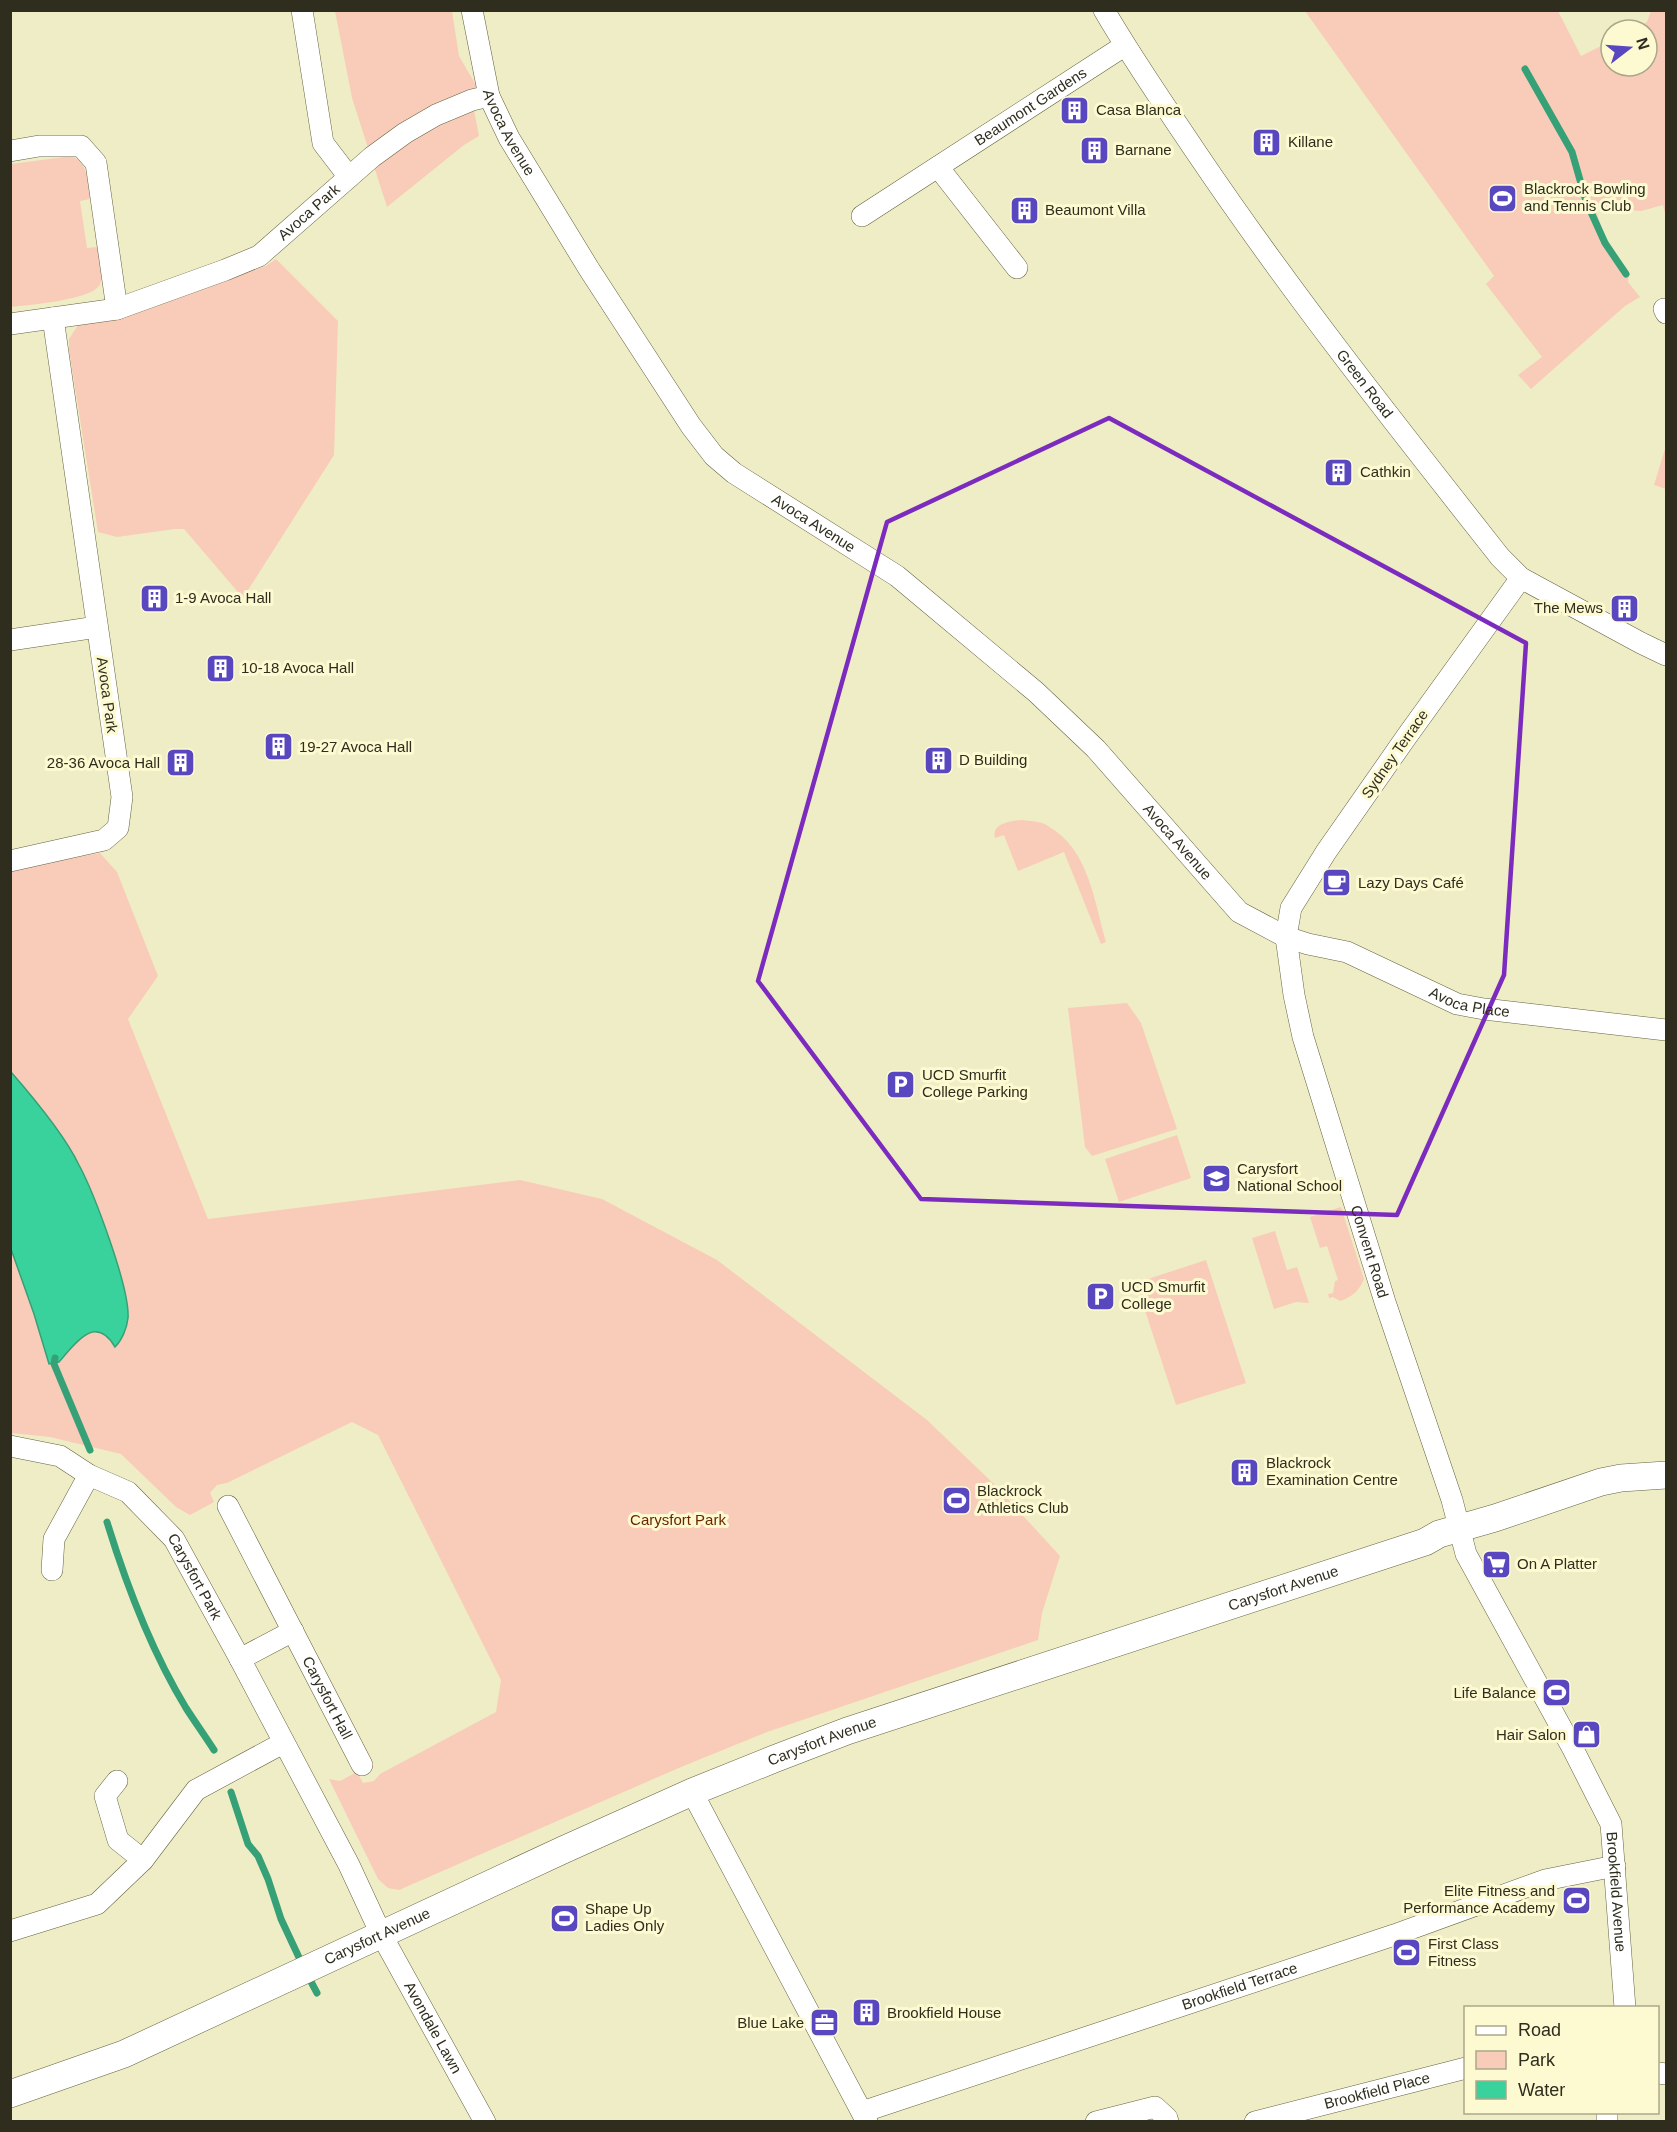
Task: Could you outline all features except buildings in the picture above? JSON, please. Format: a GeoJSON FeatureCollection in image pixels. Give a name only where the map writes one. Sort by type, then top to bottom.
{"type":"FeatureCollection","features":[{"type":"Feature","properties":{"kind":"main road","name":"Carysfort Avenue"},"geometry":{"type":"LineString","coordinates":[[10,2094],[124,2055],[381,1934],[692,1792],[847,1731],[1404,1550],[1459,1527],[1495,1518],[1601,1482],[1621,1478],[1666,1475]]}},
{"type":"Feature","properties":{"kind":"street"},"geometry":{"type":"LineString","coordinates":[[302,10],[323,143],[349,177]]}},
{"type":"Feature","properties":{"kind":"street","name":"Avoca Avenue"},"geometry":{"type":"LineString","coordinates":[[472,10],[489,96],[509,138],[668,391],[714,456],[734,473],[874,560],[922,596],[1036,692],[1095,749],[1239,912],[1286,937]]}},
{"type":"Feature","properties":{"kind":"street","name":"Green Road"},"geometry":{"type":"LineString","coordinates":[[1104,10],[1124,46],[1245,224],[1336,348],[1500,557],[1521,578],[1666,655]]}},
{"type":"Feature","properties":{"kind":"street","name":"Beaumont Gardens"},"geometry":{"type":"LineString","coordinates":[[862,216],[1124,46]]}},
{"type":"Feature","properties":{"kind":"street","name":"Avoca Park"},"geometry":{"type":"LineString","coordinates":[[10,324],[117,309],[259,256],[349,177],[405,134],[436,115],[472,100],[489,96]]}},
{"type":"Feature","properties":{"kind":"street"},"geometry":{"type":"LineString","coordinates":[[10,151],[39,146],[81,146],[96,163],[117,309]]}},
{"type":"Feature","properties":{"kind":"street"},"geometry":{"type":"LineString","coordinates":[[938,167],[1017,268]]}},
{"type":"Feature","properties":{"kind":"street","name":"Avoca Park"},"geometry":{"type":"LineString","coordinates":[[10,861],[104,840],[118,828],[122,797],[53,318]]}},
{"type":"Feature","properties":{"kind":"street","name":"Sydney Terrace"},"geometry":{"type":"LineString","coordinates":[[1286,937],[1291,908],[1326,852],[1521,578]]}},
{"type":"Feature","properties":{"kind":"street"},"geometry":{"type":"LineString","coordinates":[[10,640],[97,627]]}},
{"type":"Feature","properties":{"kind":"street","name":"Avoca Place"},"geometry":{"type":"LineString","coordinates":[[1286,937],[1308,944],[1337,948],[1361,957],[1457,1004],[1494,1011],[1666,1030]]}},
{"type":"Feature","properties":{"kind":"street","name":"Convent Road"},"geometry":{"type":"LineString","coordinates":[[1286,937],[1294,995],[1303,1037],[1385,1302],[1459,1527]]}},
{"type":"Feature","properties":{"kind":"street","name":"Carysfort Park"},"geometry":{"type":"LineString","coordinates":[[10,1446],[60,1456],[89,1475],[128,1492],[174,1539],[349,1865],[381,1934]]}},
{"type":"Feature","properties":{"kind":"street"},"geometry":{"type":"LineString","coordinates":[[52,1570],[54,1539],[89,1475]]}},
{"type":"Feature","properties":{"kind":"street","name":"Carysfort Hall"},"geometry":{"type":"LineString","coordinates":[[228,1506],[362,1765]]}},
{"type":"Feature","properties":{"kind":"street","name":"Brookfield Avenue"},"geometry":{"type":"LineString","coordinates":[[1459,1527],[1471,1566],[1611,1824],[1625,2006]]}},
{"type":"Feature","properties":{"kind":"street"},"geometry":{"type":"LineString","coordinates":[[240,1659],[293,1631]]}},
{"type":"Feature","properties":{"kind":"street"},"geometry":{"type":"LineString","coordinates":[[10,1931],[97,1904],[143,1860],[196,1791],[284,1743]]}},
{"type":"Feature","properties":{"kind":"street"},"geometry":{"type":"LineString","coordinates":[[117,1780],[105,1796],[118,1840],[143,1860]]}},
{"type":"Feature","properties":{"kind":"street"},"geometry":{"type":"LineString","coordinates":[[692,1792],[865,2117]]}},
{"type":"Feature","properties":{"kind":"street","name":"Brookfield Terrace"},"geometry":{"type":"LineString","coordinates":[[865,2117],[1394,1935],[1545,1880],[1615,1866]]}},
{"type":"Feature","properties":{"kind":"street","name":"Avondale Lawn"},"geometry":{"type":"LineString","coordinates":[[381,1934],[485,2121]]}},
{"type":"Feature","properties":{"kind":"street","name":"Brookfield Place"},"geometry":{"type":"LineString","coordinates":[[1264,2120],[1313,2115],[1464,2069]]}},
{"type":"Feature","properties":{"kind":"street"},"geometry":{"type":"LineString","coordinates":[[1096,2121],[1155,2107],[1168,2121]]}},
{"type":"Feature","properties":{"kind":"highlighted area"},"geometry":{"type":"Polygon","coordinates":[[[1109,418],[1526,643],[1504,975],[1397,1215],[921,1199],[758,981],[887,522],[1109,418]]]}},
{"type":"Feature","properties":{"kind":"green space"},"geometry":{"type":"Polygon","coordinates":[[[335,11],[452,11],[459,56],[480,92],[472,100],[479,136],[464,145],[387,207],[352,98],[335,11]]]}},
{"type":"Feature","properties":{"kind":"green space","name":"Blackrock Bowling and Tennis Club"},"geometry":{"type":"Polygon","coordinates":[[[1305,11],[1558,11],[1581,56],[1599,47],[1599,78],[1659,78],[1659,18],[1648,18],[1651,11],[1666,11],[1666,217],[1663,205],[1641,211],[1595,208],[1607,243],[1629,272],[1628,282],[1640,297],[1625,306],[1531,389],[1518,375],[1542,357],[1486,284],[1494,276],[1305,11]]]}},
{"type":"Feature","properties":{"kind":"green space"},"geometry":{"type":"Polygon","coordinates":[[[72,156],[78,159],[87,174],[90,199],[80,201],[87,248],[97,247],[101,271],[100,284],[95,290],[74,298],[11,307],[11,164],[72,156]]]}},
{"type":"Feature","properties":{"kind":"green space"},"geometry":{"type":"Polygon","coordinates":[[[276,259],[338,321],[334,455],[243,598],[184,529],[117,537],[98,532],[69,339],[78,325],[145,308],[266,266],[276,259]]]}},
{"type":"Feature","properties":{"kind":"green space"},"geometry":{"type":"Polygon","coordinates":[[[1666,449],[1666,489],[1654,485],[1666,449]]]}},
{"type":"Feature","properties":{"kind":"green space"},"geometry":{"type":"Polygon","coordinates":[[[1021,820],[1045,824],[1062,836],[1073,848],[1088,877],[1106,942],[1101,944],[1064,852],[1018,871],[1004,835],[995,838],[996,829],[999,826],[1021,820]]]}},
{"type":"Feature","properties":{"kind":"green space","name":"Carysfort Park"},"geometry":{"type":"Polygon","coordinates":[[[100,853],[117,872],[158,976],[128,1019],[208,1219],[520,1180],[602,1199],[717,1260],[927,1420],[995,1485],[1060,1556],[1042,1613],[1038,1640],[767,1732],[399,1890],[388,1888],[378,1879],[329,1779],[340,1781],[357,1772],[363,1783],[374,1781],[380,1774],[496,1712],[501,1680],[378,1435],[352,1422],[227,1483],[217,1485],[210,1493],[214,1502],[190,1515],[176,1507],[121,1454],[50,1437],[11,1433],[10,870],[100,853]]]}},
{"type":"Feature","properties":{"kind":"green space"},"geometry":{"type":"Polygon","coordinates":[[[1127,1003],[1141,1023],[1177,1129],[1092,1156],[1085,1147],[1068,1008],[1127,1003]]]}},
{"type":"Feature","properties":{"kind":"green space"},"geometry":{"type":"Polygon","coordinates":[[[1177,1135],[1191,1178],[1119,1202],[1105,1159],[1177,1135]]]}},
{"type":"Feature","properties":{"kind":"green space"},"geometry":{"type":"Polygon","coordinates":[[[1341,1207],[1364,1279],[1355,1293],[1340,1301],[1333,1297],[1329,1298],[1328,1294],[1333,1293],[1335,1281],[1338,1280],[1327,1246],[1320,1248],[1310,1217],[1341,1207]]]}},
{"type":"Feature","properties":{"kind":"green space"},"geometry":{"type":"Polygon","coordinates":[[[1275,1231],[1287,1270],[1297,1267],[1309,1303],[1296,1302],[1274,1309],[1252,1238],[1275,1231]]]}},
{"type":"Feature","properties":{"kind":"green space"},"geometry":{"type":"Polygon","coordinates":[[[1206,1260],[1246,1383],[1176,1405],[1136,1283],[1206,1260]]]}},
{"type":"Feature","properties":{"kind":"water"},"geometry":{"type":"Polygon","coordinates":[[[11,1072],[57,1129],[79,1165],[110,1241],[127,1304],[127,1326],[115,1347],[108,1337],[100,1332],[93,1332],[78,1340],[59,1362],[49,1364],[11,1249],[11,1072]]]}},
{"type":"Feature","properties":{"kind":"waterway"},"geometry":{"type":"LineString","coordinates":[[1525,69],[1572,152],[1586,201],[1605,243],[1626,274]]}},
{"type":"Feature","properties":{"kind":"waterway"},"geometry":{"type":"LineString","coordinates":[[55,1358],[54,1364],[90,1450]]}},
{"type":"Feature","properties":{"kind":"waterway"},"geometry":{"type":"LineString","coordinates":[[107,1522],[131,1593],[151,1641],[186,1708],[214,1750]]}},
{"type":"Feature","properties":{"kind":"waterway"},"geometry":{"type":"LineString","coordinates":[[231,1792],[248,1844],[258,1856],[281,1919],[303,1966]]}},
{"type":"Feature","properties":{"kind":"waterway"},"geometry":{"type":"LineString","coordinates":[[308,1976],[317,1993]]}},
{"type":"Feature","properties":{"kind":"place","name":"Casa Blanca"},"geometry":{"type":"Point","coordinates":[1075,110]}},
{"type":"Feature","properties":{"kind":"place","name":"Killane"},"geometry":{"type":"Point","coordinates":[1267,142]}},
{"type":"Feature","properties":{"kind":"place","name":"Barnane"},"geometry":{"type":"Point","coordinates":[1094,150]}},
{"type":"Feature","properties":{"kind":"place","name":"Blackrock Bowling and Tennis Club"},"geometry":{"type":"Point","coordinates":[1503,198]}},
{"type":"Feature","properties":{"kind":"place","name":"Beaumont Villa"},"geometry":{"type":"Point","coordinates":[1024,210]}},
{"type":"Feature","properties":{"kind":"place","name":"Cathkin"},"geometry":{"type":"Point","coordinates":[1339,472]}},
{"type":"Feature","properties":{"kind":"place","name":"1-9 Avoca Hall"},"geometry":{"type":"Point","coordinates":[154,598]}},
{"type":"Feature","properties":{"kind":"place","name":"The Mews"},"geometry":{"type":"Point","coordinates":[1624,608]}},
{"type":"Feature","properties":{"kind":"place","name":"10-18 Avoca Hall"},"geometry":{"type":"Point","coordinates":[220,668]}},
{"type":"Feature","properties":{"kind":"place","name":"19-27 Avoca Hall"},"geometry":{"type":"Point","coordinates":[278,747]}},
{"type":"Feature","properties":{"kind":"place","name":"D Building"},"geometry":{"type":"Point","coordinates":[938,760]}},
{"type":"Feature","properties":{"kind":"place","name":"28-36 Avoca Hall"},"geometry":{"type":"Point","coordinates":[181,763]}},
{"type":"Feature","properties":{"kind":"place","name":"Lazy Days Café"},"geometry":{"type":"Point","coordinates":[1337,883]}},
{"type":"Feature","properties":{"kind":"place","name":"UCD Smurfit College Parking"},"geometry":{"type":"Point","coordinates":[901,1084]}},
{"type":"Feature","properties":{"kind":"place","name":"Carysfort National School"},"geometry":{"type":"Point","coordinates":[1216,1178]}},
{"type":"Feature","properties":{"kind":"place","name":"UCD Smurfit College"},"geometry":{"type":"Point","coordinates":[1100,1296]}},
{"type":"Feature","properties":{"kind":"place","name":"Blackrock Examination Centre"},"geometry":{"type":"Point","coordinates":[1245,1472]}},
{"type":"Feature","properties":{"kind":"place","name":"Blackrock Athletics Club"},"geometry":{"type":"Point","coordinates":[956,1500]}},
{"type":"Feature","properties":{"kind":"place","name":"On A Platter"},"geometry":{"type":"Point","coordinates":[1496,1564]}},
{"type":"Feature","properties":{"kind":"place","name":"Life Balance"},"geometry":{"type":"Point","coordinates":[1557,1693]}},
{"type":"Feature","properties":{"kind":"place","name":"Hair Salon"},"geometry":{"type":"Point","coordinates":[1587,1735]}},
{"type":"Feature","properties":{"kind":"place","name":"Elite Fitness and Performance Academy"},"geometry":{"type":"Point","coordinates":[1576,1900]}},
{"type":"Feature","properties":{"kind":"place","name":"Shape Up Ladies Only"},"geometry":{"type":"Point","coordinates":[564,1918]}},
{"type":"Feature","properties":{"kind":"place","name":"First Class Fitness"},"geometry":{"type":"Point","coordinates":[1407,1953]}},
{"type":"Feature","properties":{"kind":"place","name":"Brookfield House"},"geometry":{"type":"Point","coordinates":[866,2013]}},
{"type":"Feature","properties":{"kind":"place","name":"Blue Lake"},"geometry":{"type":"Point","coordinates":[825,2023]}}]}
